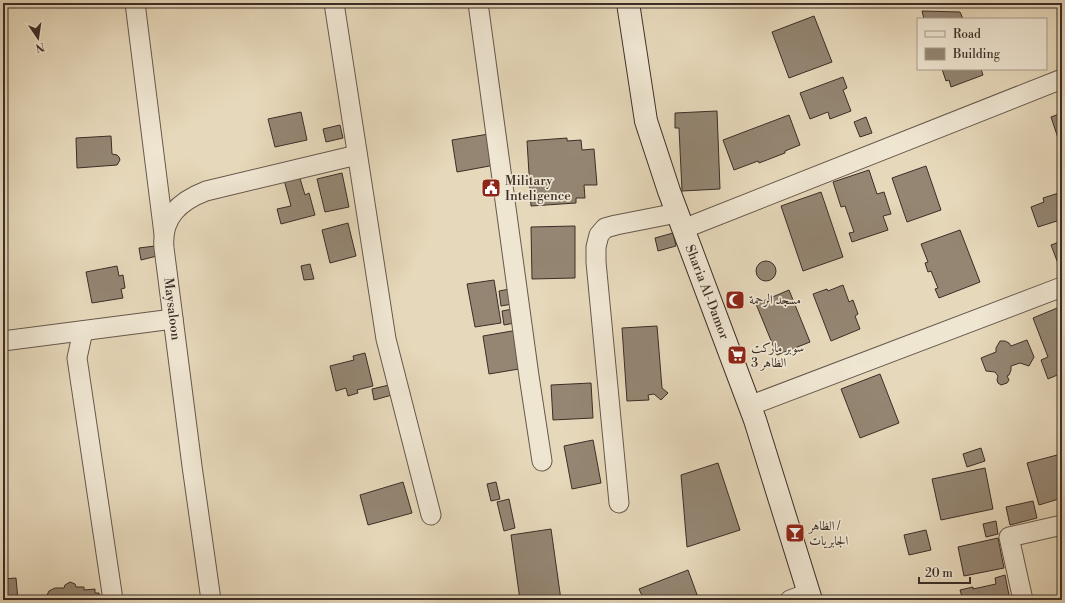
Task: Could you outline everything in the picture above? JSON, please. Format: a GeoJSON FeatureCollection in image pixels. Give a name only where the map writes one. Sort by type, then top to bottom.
{"type":"FeatureCollection","features":[{"type":"Feature","properties":{"kind":"street"},"geometry":{"type":"LineString","coordinates":[[135,3],[164,235]]}},
{"type":"Feature","properties":{"kind":"street"},"geometry":{"type":"LineString","coordinates":[[334,3],[386,339],[431,515]]}},
{"type":"Feature","properties":{"kind":"street"},"geometry":{"type":"LineString","coordinates":[[478,3],[529,376],[542,460]]}},
{"type":"Feature","properties":{"kind":"street","name":"Sharia Al-Damor"},"geometry":{"type":"LineString","coordinates":[[628,3],[646,121],[680,221],[750,406],[804,598]]}},
{"type":"Feature","properties":{"kind":"street"},"geometry":{"type":"LineString","coordinates":[[619,503],[597,270],[596,247],[599,235],[605,228],[616,225],[680,221],[1062,79]]}},
{"type":"Feature","properties":{"kind":"street","name":"Maysaloon"},"geometry":{"type":"LineString","coordinates":[[211,600],[164,248],[165,227],[172,213],[184,202],[199,194],[357,154]]}},
{"type":"Feature","properties":{"kind":"street"},"geometry":{"type":"LineString","coordinates":[[750,406],[1062,287]]}},
{"type":"Feature","properties":{"kind":"street"},"geometry":{"type":"LineString","coordinates":[[3,341],[173,319]]}},
{"type":"Feature","properties":{"kind":"street"},"geometry":{"type":"LineString","coordinates":[[83,331],[77,358],[113,600]]}},
{"type":"Feature","properties":{"kind":"street"},"geometry":{"type":"LineString","coordinates":[[1023,600],[1009,537],[1062,525]]}},
{"type":"Feature","properties":{"kind":"building"},"geometry":{"type":"Polygon","coordinates":[[[922,11],[960,12],[963,18],[924,18],[922,11]]]}},
{"type":"Feature","properties":{"kind":"building"},"geometry":{"type":"Polygon","coordinates":[[[814,16],[832,62],[789,78],[772,32],[814,16]]]}},
{"type":"Feature","properties":{"kind":"building"},"geometry":{"type":"Polygon","coordinates":[[[942,70],[981,70],[983,75],[951,87],[949,80],[946,81],[942,70]]]}},
{"type":"Feature","properties":{"kind":"building"},"geometry":{"type":"Polygon","coordinates":[[[843,77],[847,88],[843,90],[851,111],[830,119],[828,112],[810,119],[800,93],[843,77]]]}},
{"type":"Feature","properties":{"kind":"building"},"geometry":{"type":"Polygon","coordinates":[[[717,111],[720,189],[682,191],[679,128],[675,128],[675,113],[717,111]]]}},
{"type":"Feature","properties":{"kind":"building"},"geometry":{"type":"Polygon","coordinates":[[[301,112],[307,140],[275,147],[268,119],[301,112]]]}},
{"type":"Feature","properties":{"kind":"building"},"geometry":{"type":"Polygon","coordinates":[[[1062,113],[1062,150],[1051,117],[1062,113]]]}},
{"type":"Feature","properties":{"kind":"building"},"geometry":{"type":"Polygon","coordinates":[[[789,115],[800,145],[785,151],[785,153],[759,163],[758,161],[734,170],[723,140],[789,115]]]}},
{"type":"Feature","properties":{"kind":"building"},"geometry":{"type":"Polygon","coordinates":[[[866,117],[872,133],[860,137],[854,122],[866,117]]]}},
{"type":"Feature","properties":{"kind":"building"},"geometry":{"type":"Polygon","coordinates":[[[340,125],[343,138],[326,142],[323,129],[340,125]]]}},
{"type":"Feature","properties":{"kind":"building"},"geometry":{"type":"Polygon","coordinates":[[[489,134],[495,165],[457,172],[452,140],[489,134]]]}},
{"type":"Feature","properties":{"kind":"building"},"geometry":{"type":"Polygon","coordinates":[[[111,136],[112,154],[117,155],[120,160],[117,165],[77,168],[76,138],[111,136]]]}},
{"type":"Feature","properties":{"kind":"building"},"geometry":{"type":"Polygon","coordinates":[[[567,138],[567,141],[581,140],[582,150],[594,149],[597,185],[584,185],[585,198],[576,198],[576,203],[531,206],[527,141],[567,138]]]}},
{"type":"Feature","properties":{"kind":"building"},"geometry":{"type":"Polygon","coordinates":[[[926,166],[941,210],[907,222],[892,178],[926,166]]]}},
{"type":"Feature","properties":{"kind":"building"},"geometry":{"type":"Polygon","coordinates":[[[869,170],[877,194],[884,192],[891,214],[883,216],[888,230],[852,242],[849,233],[854,232],[845,206],[841,207],[833,182],[869,170]]]}},
{"type":"Feature","properties":{"kind":"building"},"geometry":{"type":"Polygon","coordinates":[[[298,172],[305,195],[309,193],[315,215],[281,224],[277,209],[291,206],[283,176],[298,172]]]}},
{"type":"Feature","properties":{"kind":"building"},"geometry":{"type":"Polygon","coordinates":[[[342,173],[349,207],[325,212],[317,179],[342,173]]]}},
{"type":"Feature","properties":{"kind":"building"},"geometry":{"type":"Polygon","coordinates":[[[821,192],[843,257],[803,271],[781,206],[821,192]]]}},
{"type":"Feature","properties":{"kind":"building"},"geometry":{"type":"Polygon","coordinates":[[[1062,192],[1062,233],[1057,221],[1038,227],[1031,207],[1044,202],[1043,198],[1062,192]]]}},
{"type":"Feature","properties":{"kind":"building"},"geometry":{"type":"Polygon","coordinates":[[[348,223],[356,256],[330,263],[322,230],[348,223]]]}},
{"type":"Feature","properties":{"kind":"building"},"geometry":{"type":"Polygon","coordinates":[[[575,226],[575,278],[532,279],[531,227],[575,226]]]}},
{"type":"Feature","properties":{"kind":"building"},"geometry":{"type":"Polygon","coordinates":[[[960,230],[980,282],[939,298],[935,289],[938,288],[931,271],[928,272],[925,263],[928,262],[921,244],[960,230]]]}},
{"type":"Feature","properties":{"kind":"building"},"geometry":{"type":"Polygon","coordinates":[[[673,233],[676,246],[658,251],[655,238],[673,233]]]}},
{"type":"Feature","properties":{"kind":"building"},"geometry":{"type":"Polygon","coordinates":[[[1062,241],[1062,265],[1059,266],[1051,245],[1062,241]]]}},
{"type":"Feature","properties":{"kind":"building"},"geometry":{"type":"Polygon","coordinates":[[[155,246],[157,256],[141,260],[139,248],[155,246]]]}},
{"type":"Feature","properties":{"kind":"building"},"geometry":{"type":"Polygon","coordinates":[[[766,261],[773,264],[776,271],[773,278],[766,281],[759,278],[756,271],[759,264],[766,261]]]}},
{"type":"Feature","properties":{"kind":"building"},"geometry":{"type":"Polygon","coordinates":[[[310,264],[314,279],[304,280],[301,266],[310,264]]]}},
{"type":"Feature","properties":{"kind":"building"},"geometry":{"type":"Polygon","coordinates":[[[117,266],[119,276],[123,275],[125,288],[121,289],[123,298],[92,303],[86,272],[117,266]]]}},
{"type":"Feature","properties":{"kind":"building"},"geometry":{"type":"Polygon","coordinates":[[[494,280],[501,323],[475,327],[467,284],[494,280]]]}},
{"type":"Feature","properties":{"kind":"building"},"geometry":{"type":"Polygon","coordinates":[[[843,285],[849,302],[853,300],[858,314],[855,316],[860,329],[831,341],[813,294],[827,289],[828,291],[843,285]]]}},
{"type":"Feature","properties":{"kind":"building"},"geometry":{"type":"Polygon","coordinates":[[[515,288],[518,303],[501,306],[499,291],[515,288]]]}},
{"type":"Feature","properties":{"kind":"building"},"geometry":{"type":"Polygon","coordinates":[[[789,290],[810,342],[777,355],[756,304],[789,290]]]}},
{"type":"Feature","properties":{"kind":"building"},"geometry":{"type":"Polygon","coordinates":[[[1062,306],[1062,373],[1048,379],[1041,360],[1048,357],[1033,318],[1062,306]]]}},
{"type":"Feature","properties":{"kind":"building"},"geometry":{"type":"Polygon","coordinates":[[[518,308],[520,322],[504,325],[502,311],[518,308]]]}},
{"type":"Feature","properties":{"kind":"building"},"geometry":{"type":"Polygon","coordinates":[[[657,326],[662,388],[668,393],[661,400],[654,394],[648,395],[649,400],[627,401],[622,328],[657,326]]]}},
{"type":"Feature","properties":{"kind":"building"},"geometry":{"type":"Polygon","coordinates":[[[518,330],[525,368],[489,374],[483,336],[518,330]]]}},
{"type":"Feature","properties":{"kind":"building"},"geometry":{"type":"Polygon","coordinates":[[[1027,340],[1034,357],[1029,366],[1020,363],[1011,366],[1009,375],[1007,376],[1009,380],[1007,383],[1001,385],[998,383],[998,376],[995,372],[986,371],[981,358],[996,352],[996,348],[1000,341],[1005,341],[1011,346],[1027,340]]]}},
{"type":"Feature","properties":{"kind":"building"},"geometry":{"type":"Polygon","coordinates":[[[365,353],[373,386],[357,390],[358,393],[348,396],[346,388],[336,391],[330,366],[354,360],[353,356],[365,353]]]}},
{"type":"Feature","properties":{"kind":"building"},"geometry":{"type":"Polygon","coordinates":[[[880,374],[899,423],[860,438],[841,389],[880,374]]]}},
{"type":"Feature","properties":{"kind":"building"},"geometry":{"type":"Polygon","coordinates":[[[591,383],[593,418],[553,420],[551,385],[591,383]]]}},
{"type":"Feature","properties":{"kind":"building"},"geometry":{"type":"Polygon","coordinates":[[[389,385],[392,395],[374,400],[372,389],[389,385]]]}},
{"type":"Feature","properties":{"kind":"building"},"geometry":{"type":"Polygon","coordinates":[[[593,440],[601,483],[572,489],[564,446],[593,440]]]}},
{"type":"Feature","properties":{"kind":"building"},"geometry":{"type":"Polygon","coordinates":[[[981,448],[985,461],[967,467],[963,454],[981,448]]]}},
{"type":"Feature","properties":{"kind":"building"},"geometry":{"type":"Polygon","coordinates":[[[1061,454],[1062,498],[1039,505],[1027,463],[1061,454]]]}},
{"type":"Feature","properties":{"kind":"building"},"geometry":{"type":"Polygon","coordinates":[[[718,463],[740,530],[687,547],[681,475],[718,463]]]}},
{"type":"Feature","properties":{"kind":"building"},"geometry":{"type":"Polygon","coordinates":[[[985,468],[993,509],[941,520],[932,479],[985,468]]]}},
{"type":"Feature","properties":{"kind":"building"},"geometry":{"type":"Polygon","coordinates":[[[403,482],[412,513],[368,525],[360,495],[403,482]]]}},
{"type":"Feature","properties":{"kind":"building"},"geometry":{"type":"Polygon","coordinates":[[[496,482],[500,499],[491,501],[487,484],[496,482]]]}},
{"type":"Feature","properties":{"kind":"building"},"geometry":{"type":"Polygon","coordinates":[[[509,499],[515,528],[504,531],[497,502],[509,499]]]}},
{"type":"Feature","properties":{"kind":"building"},"geometry":{"type":"Polygon","coordinates":[[[1033,501],[1037,518],[1010,525],[1006,507],[1033,501]]]}},
{"type":"Feature","properties":{"kind":"building"},"geometry":{"type":"Polygon","coordinates":[[[996,521],[998,534],[986,537],[983,524],[996,521]]]}},
{"type":"Feature","properties":{"kind":"building"},"geometry":{"type":"Polygon","coordinates":[[[551,529],[561,600],[520,600],[511,535],[551,529]]]}},
{"type":"Feature","properties":{"kind":"building"},"geometry":{"type":"Polygon","coordinates":[[[926,530],[931,550],[909,555],[904,535],[926,530]]]}},
{"type":"Feature","properties":{"kind":"building"},"geometry":{"type":"Polygon","coordinates":[[[998,538],[1004,568],[964,576],[958,547],[998,538]]]}},
{"type":"Feature","properties":{"kind":"building"},"geometry":{"type":"Polygon","coordinates":[[[688,570],[699,600],[644,600],[639,589],[688,570]]]}},
{"type":"Feature","properties":{"kind":"building"},"geometry":{"type":"Polygon","coordinates":[[[1005,575],[1010,600],[963,600],[960,590],[996,584],[995,578],[1005,575]]]}},
{"type":"Feature","properties":{"kind":"building"},"geometry":{"type":"Polygon","coordinates":[[[16,578],[18,600],[3,600],[3,579],[16,578]]]}},
{"type":"Feature","properties":{"kind":"building"},"geometry":{"type":"Polygon","coordinates":[[[70,582],[75,584],[76,587],[84,587],[84,590],[95,589],[95,593],[99,593],[100,600],[44,600],[49,591],[55,588],[64,588],[65,585],[70,582]]]}},
{"type":"Feature","properties":{"kind":"place","name":"Military Inteligence"},"geometry":{"type":"Point","coordinates":[491,188]}},
{"type":"Feature","properties":{"kind":"place","name":"مسجد الرحمة"},"geometry":{"type":"Point","coordinates":[735,300]}},
{"type":"Feature","properties":{"kind":"place","name":"سوبر ماركت الظاهر 3"},"geometry":{"type":"Point","coordinates":[737,355]}},
{"type":"Feature","properties":{"kind":"place","name":"الظاهر / الجابريات"},"geometry":{"type":"Point","coordinates":[795,533]}}]}
